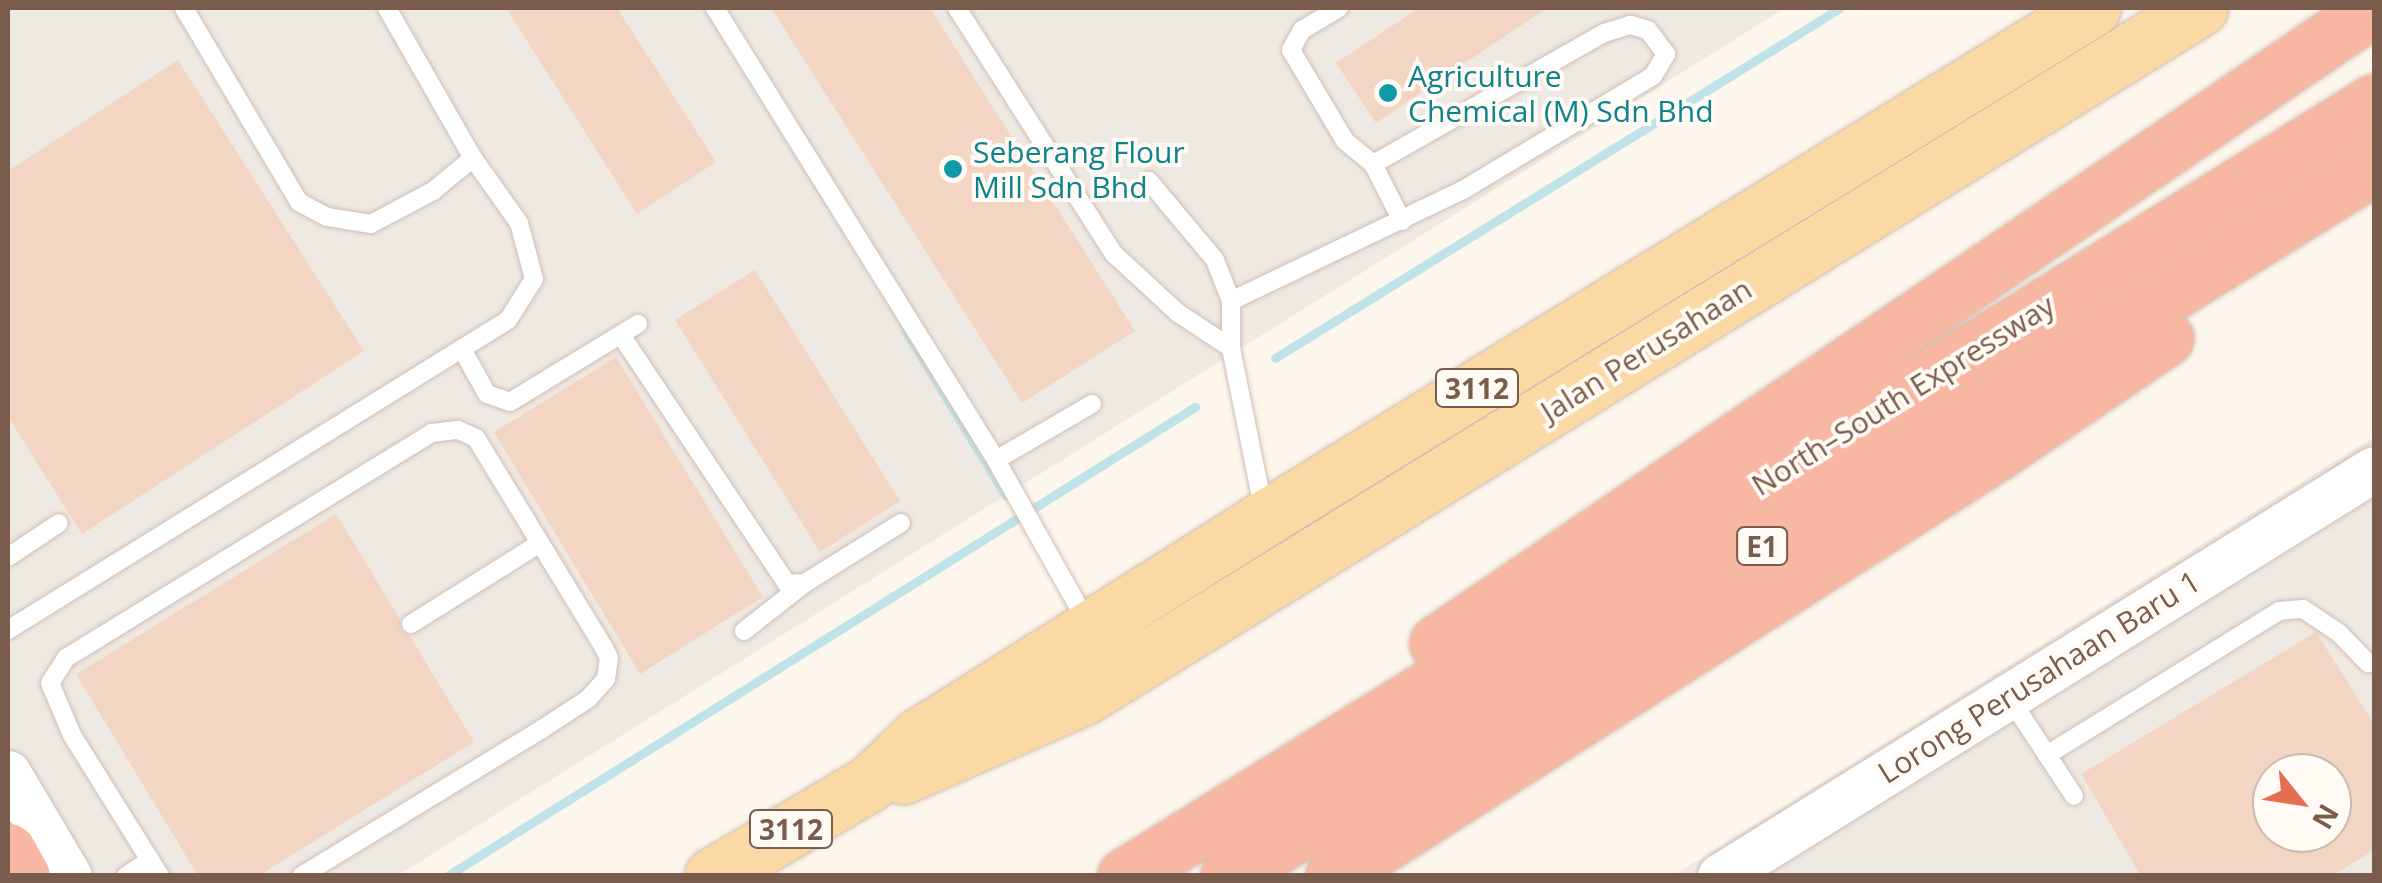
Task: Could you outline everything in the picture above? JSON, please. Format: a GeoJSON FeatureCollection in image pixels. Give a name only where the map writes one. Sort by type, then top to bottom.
{"type":"FeatureCollection","features":[{"type":"Feature","properties":{"kind":"highway"},"geometry":{"type":"LineString","coordinates":[[1314,761],[1340,721],[1366,693],[1428,648],[2374,8]]}},
{"type":"Feature","properties":{"kind":"highway","name":"North–South Expressway"},"geometry":{"type":"LineString","coordinates":[[1124,876],[2374,102]]}},
{"type":"Feature","properties":{"kind":"highway","name":"North–South Expressway"},"geometry":{"type":"LineString","coordinates":[[1228,876],[2374,167]]}},
{"type":"Feature","properties":{"kind":"highway"},"geometry":{"type":"LineString","coordinates":[[1332,876],[1996,453],[2206,311],[2295,217]]}},
{"type":"Feature","properties":{"kind":"highway"},"geometry":{"type":"LineString","coordinates":[[8,852],[22,876]]}},
{"type":"Feature","properties":{"kind":"main road","name":"Jalan Perusahaan"},"geometry":{"type":"LineString","coordinates":[[712,876],[870,782],[919,736],[2093,8]]}},
{"type":"Feature","properties":{"kind":"main road","name":"Jalan Perusahaan"},"geometry":{"type":"LineString","coordinates":[[870,782],[916,771],[1070,704],[2200,8]]}},
{"type":"Feature","properties":{"kind":"main road"},"geometry":{"type":"LineString","coordinates":[[1285,506],[1336,541]]}},
{"type":"Feature","properties":{"kind":"street","name":"Lorong Perusahaan Baru 1"},"geometry":{"type":"LineString","coordinates":[[1720,876],[2367,474]]}},
{"type":"Feature","properties":{"kind":"street"},"geometry":{"type":"LineString","coordinates":[[8,773],[68,876]]}},
{"type":"Feature","properties":{"kind":"lane"},"geometry":{"type":"LineString","coordinates":[[184,8],[299,202],[328,217],[371,224],[433,191],[474,158]]}},
{"type":"Feature","properties":{"kind":"lane"},"geometry":{"type":"LineString","coordinates":[[8,630],[508,320],[534,279],[519,223],[474,158],[387,8]]}},
{"type":"Feature","properties":{"kind":"lane"},"geometry":{"type":"LineString","coordinates":[[715,8],[996,460],[1091,628]]}},
{"type":"Feature","properties":{"kind":"lane"},"geometry":{"type":"LineString","coordinates":[[957,8],[1114,254],[1178,313],[1231,348]]}},
{"type":"Feature","properties":{"kind":"lane"},"geometry":{"type":"LineString","coordinates":[[1339,8],[1302,30],[1292,50],[1344,141],[1373,164],[1402,221]]}},
{"type":"Feature","properties":{"kind":"lane"},"geometry":{"type":"LineString","coordinates":[[1231,301],[1462,190],[1653,76],[1666,54],[1648,30],[1630,25],[1604,33],[1373,164]]}},
{"type":"Feature","properties":{"kind":"lane"},"geometry":{"type":"LineString","coordinates":[[1150,181],[1215,260],[1231,301],[1231,348],[1285,506]]}},
{"type":"Feature","properties":{"kind":"lane"},"geometry":{"type":"LineString","coordinates":[[462,348],[487,394],[510,402],[638,324]]}},
{"type":"Feature","properties":{"kind":"lane"},"geometry":{"type":"LineString","coordinates":[[621,335],[787,584],[806,583]]}},
{"type":"Feature","properties":{"kind":"lane"},"geometry":{"type":"LineString","coordinates":[[996,460],[1092,404]]}},
{"type":"Feature","properties":{"kind":"lane"},"geometry":{"type":"LineString","coordinates":[[126,876],[155,868],[72,735],[50,682],[66,658],[432,433],[458,430],[476,438],[609,658],[601,688],[301,876]]}},
{"type":"Feature","properties":{"kind":"lane"},"geometry":{"type":"LineString","coordinates":[[744,630],[806,583],[901,522]]}},
{"type":"Feature","properties":{"kind":"lane"},"geometry":{"type":"LineString","coordinates":[[8,557],[59,523]]}},
{"type":"Feature","properties":{"kind":"lane"},"geometry":{"type":"LineString","coordinates":[[411,624],[540,543]]}},
{"type":"Feature","properties":{"kind":"lane"},"geometry":{"type":"LineString","coordinates":[[2047,755],[2279,611],[2303,609],[2340,633],[2368,663]]}},
{"type":"Feature","properties":{"kind":"lane"},"geometry":{"type":"LineString","coordinates":[[2008,696],[2074,796]]}},
{"type":"Feature","properties":{"kind":"shaded area"},"geometry":{"type":"Polygon","coordinates":[[[8,8],[1785,8],[397,876],[8,875],[8,8]]]}},
{"type":"Feature","properties":{"kind":"shaded area"},"geometry":{"type":"Polygon","coordinates":[[[2374,437],[2374,875],[1674,875],[2374,437]]]}},
{"type":"Feature","properties":{"kind":"building"},"geometry":{"type":"Polygon","coordinates":[[[506,8],[617,8],[716,162],[637,214],[506,8]]]}},
{"type":"Feature","properties":{"kind":"building","name":"Seberang Flour Mill Sdn Bhd"},"geometry":{"type":"Polygon","coordinates":[[[771,8],[930,8],[1135,331],[1022,403],[771,8]]]}},
{"type":"Feature","properties":{"kind":"building","name":"Agriculture Chemical (M) Sdn Bhd"},"geometry":{"type":"Polygon","coordinates":[[[1419,8],[1547,8],[1376,123],[1336,63],[1419,8]]]}},
{"type":"Feature","properties":{"kind":"building"},"geometry":{"type":"Polygon","coordinates":[[[178,60],[364,351],[82,534],[8,417],[8,171],[178,60]]]}},
{"type":"Feature","properties":{"kind":"building"},"geometry":{"type":"Polygon","coordinates":[[[755,270],[900,501],[820,552],[675,320],[755,270]]]}},
{"type":"Feature","properties":{"kind":"building"},"geometry":{"type":"Polygon","coordinates":[[[616,357],[763,597],[640,674],[494,432],[616,357]]]}},
{"type":"Feature","properties":{"kind":"building"},"geometry":{"type":"Polygon","coordinates":[[[336,514],[400,619],[400,630],[410,636],[474,742],[258,876],[198,876],[76,674],[336,514]]]}},
{"type":"Feature","properties":{"kind":"building"},"geometry":{"type":"Polygon","coordinates":[[[2316,632],[2374,724],[2374,850],[2332,876],[2141,876],[2081,774],[2316,632]]]}},
{"type":"Feature","properties":{"kind":"waterway"},"geometry":{"type":"LineString","coordinates":[[1275,358],[1840,8]]}},
{"type":"Feature","properties":{"kind":"waterway"},"geometry":{"type":"LineString","coordinates":[[905,330],[1006,496]]}},
{"type":"Feature","properties":{"kind":"waterway"},"geometry":{"type":"LineString","coordinates":[[447,876],[1195,407]]}},
{"type":"Feature","properties":{"kind":"place","name":"Agriculture Chemical (M) Sdn Bhd"},"geometry":{"type":"Point","coordinates":[1388,93]}},
{"type":"Feature","properties":{"kind":"place","name":"Seberang Flour Mill Sdn Bhd"},"geometry":{"type":"Point","coordinates":[953,169]}}]}
